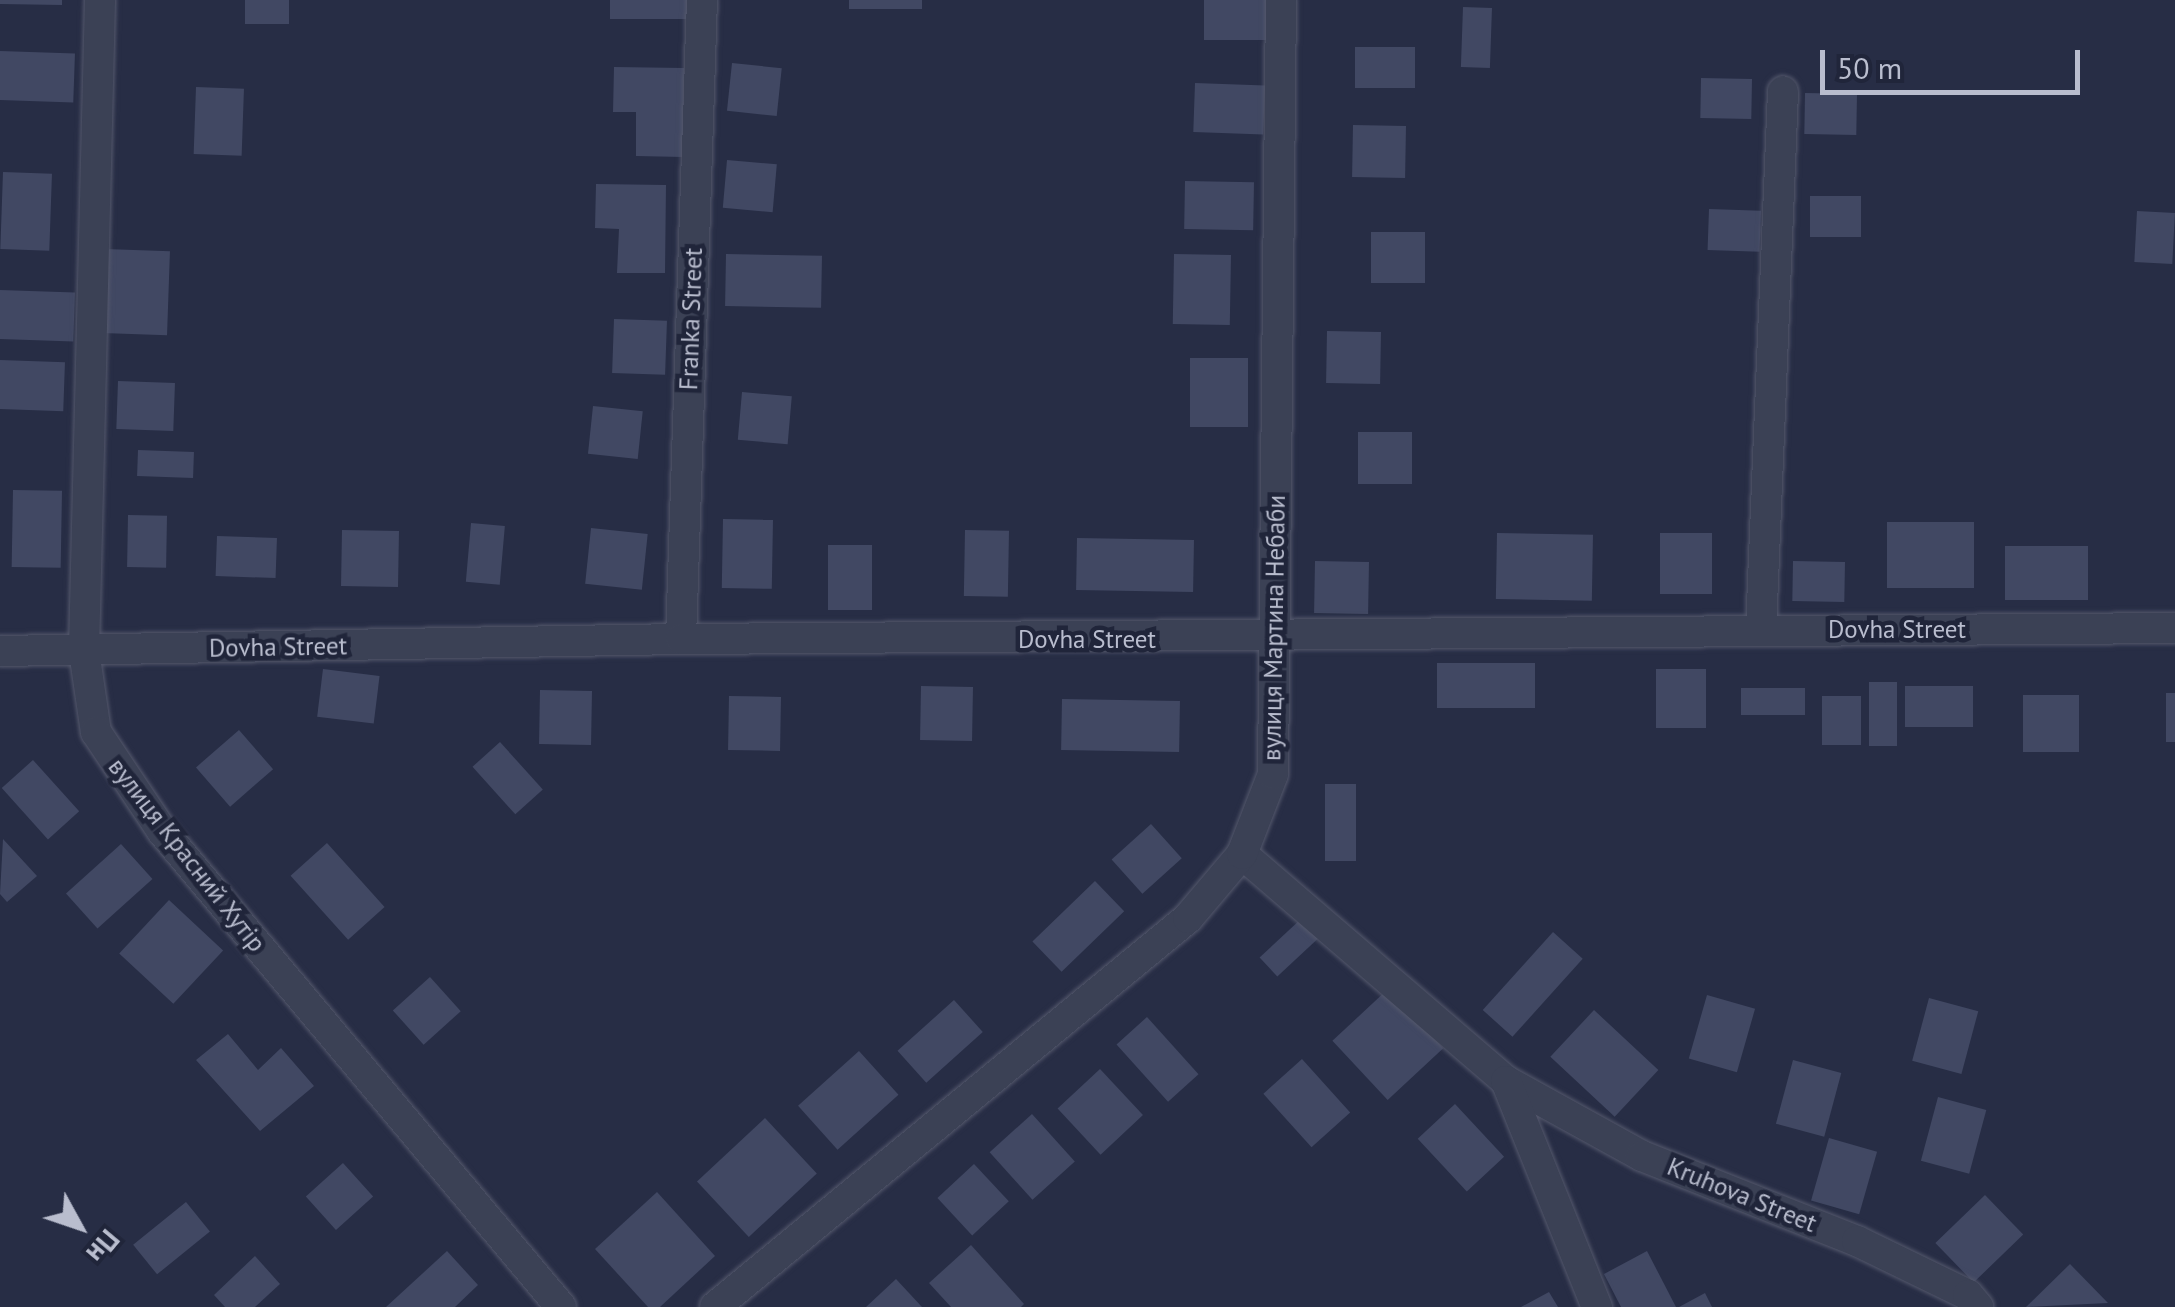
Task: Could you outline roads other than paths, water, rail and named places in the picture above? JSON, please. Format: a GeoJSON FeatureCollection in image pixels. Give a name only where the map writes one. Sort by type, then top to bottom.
{"type":"FeatureCollection","features":[{"type":"Feature","properties":{"kind":"street","name":"вулиця Красний Хутір"},"geometry":{"type":"LineString","coordinates":[[100,0],[84,651],[96,732],[121,778],[561,1307]]}},
{"type":"Feature","properties":{"kind":"street","name":"Franka Street"},"geometry":{"type":"LineString","coordinates":[[681,639],[702,0]]}},
{"type":"Feature","properties":{"kind":"street","name":"вулиця Мартина Небаби"},"geometry":{"type":"LineString","coordinates":[[715,1307],[1188,918],[1242,854],[1272,774],[1281,0]]}},
{"type":"Feature","properties":{"kind":"street"},"geometry":{"type":"LineString","coordinates":[[1761,630],[1784,91]]}},
{"type":"Feature","properties":{"kind":"street","name":"Dovha Street"},"geometry":{"type":"LineString","coordinates":[[0,651],[681,639],[1274,638],[2175,628]]}},
{"type":"Feature","properties":{"kind":"street","name":"Kruhova Street"},"geometry":{"type":"LineString","coordinates":[[1242,854],[1506,1081],[1642,1156],[1858,1241],[1968,1295],[1978,1307]]}},
{"type":"Feature","properties":{"kind":"street","name":"Kruhova Street"},"geometry":{"type":"LineString","coordinates":[[1506,1081],[1597,1307]]}}]}
